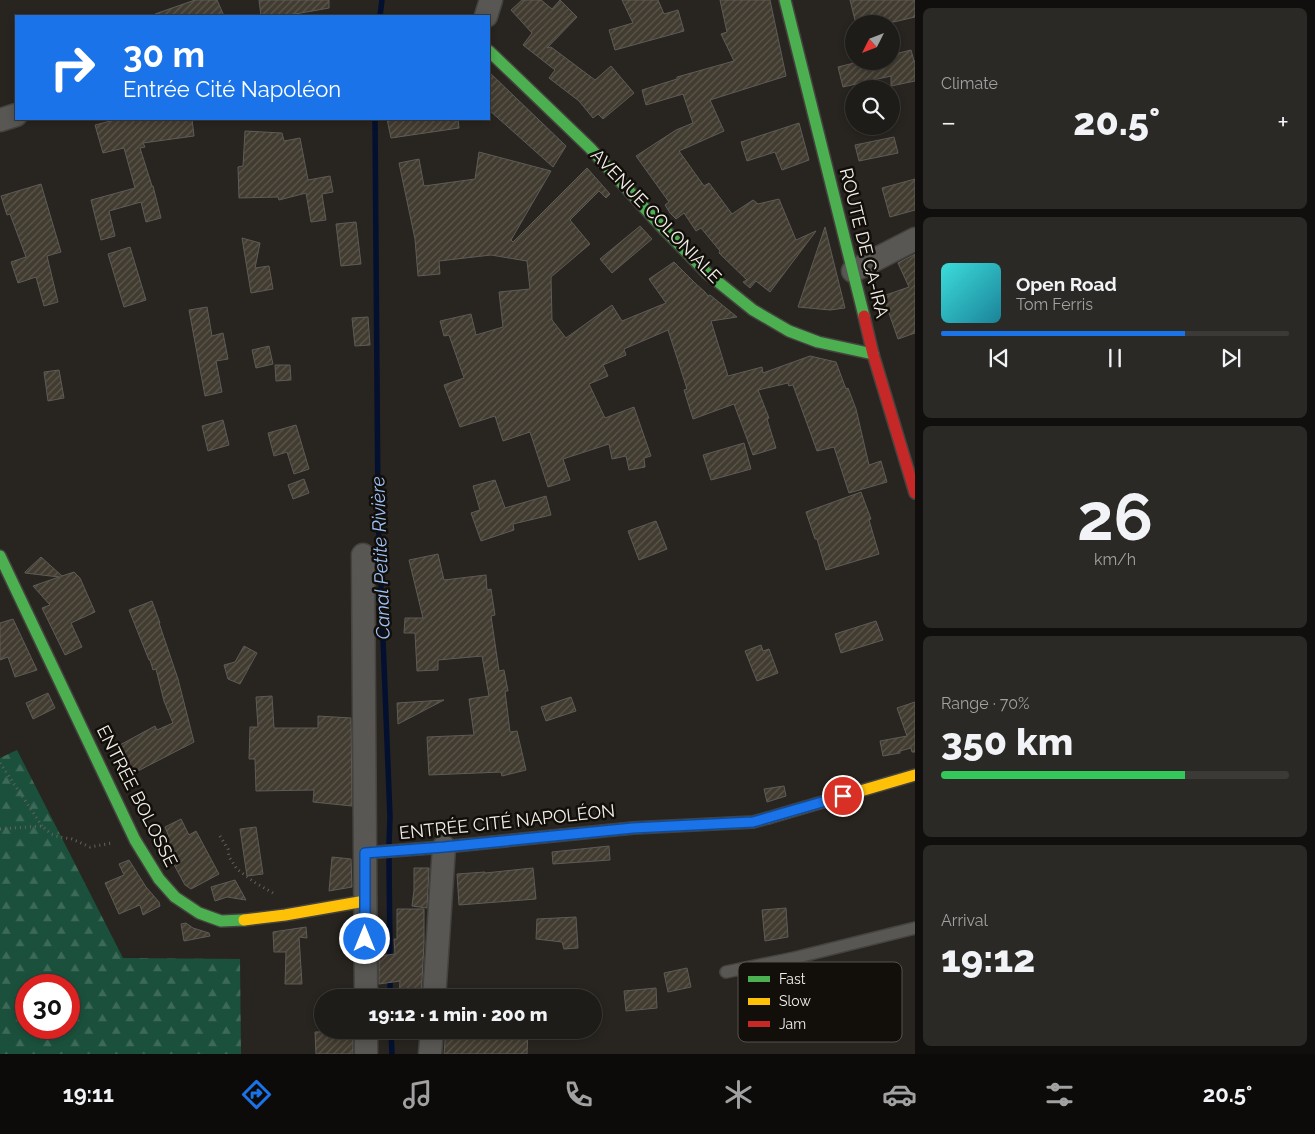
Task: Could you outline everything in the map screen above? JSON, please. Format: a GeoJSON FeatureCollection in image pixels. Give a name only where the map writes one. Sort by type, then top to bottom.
{"type":"FeatureCollection","features":[{"type":"Feature","properties":{"kind":"street"},"geometry":{"type":"LineString","coordinates":[[486,15],[491,0]]}},
{"type":"Feature","properties":{"kind":"street","name":"ROUTE DE CA-IRA"},"geometry":{"type":"LineString","coordinates":[[785,0],[873,354],[915,493]]}},
{"type":"Feature","properties":{"kind":"street","name":"AVENUE COLONIALE"},"geometry":{"type":"LineString","coordinates":[[490,52],[590,148],[660,225],[707,273],[753,310],[789,331],[818,342],[873,354]]}},
{"type":"Feature","properties":{"kind":"street"},"geometry":{"type":"LineString","coordinates":[[0,120],[15,115]]}},
{"type":"Feature","properties":{"kind":"street"},"geometry":{"type":"LineString","coordinates":[[853,271],[915,239]]}},
{"type":"Feature","properties":{"kind":"street"},"geometry":{"type":"LineString","coordinates":[[363,555],[366,989]]}},
{"type":"Feature","properties":{"kind":"street","name":"ENTRÉE BOLOSSE"},"geometry":{"type":"LineString","coordinates":[[0,556],[135,840],[159,879],[175,897],[198,913],[221,921],[248,920],[285,915],[365,900]]}},
{"type":"Feature","properties":{"kind":"street","name":"ENTRÉE CITÉ NAPOLÉON"},"geometry":{"type":"LineString","coordinates":[[365,853],[633,828],[753,822],[915,775]]}},
{"type":"Feature","properties":{"kind":"street"},"geometry":{"type":"LineString","coordinates":[[435,989],[444,847]]}},
{"type":"Feature","properties":{"kind":"street"},"geometry":{"type":"LineString","coordinates":[[366,1039],[366,1054]]}},
{"type":"Feature","properties":{"kind":"street"},"geometry":{"type":"LineString","coordinates":[[430,1054],[431,1039]]}},
{"type":"Feature","properties":{"kind":"lane"},"geometry":{"type":"LineString","coordinates":[[775,962],[915,928]]}},
{"type":"Feature","properties":{"kind":"lane"},"geometry":{"type":"LineString","coordinates":[[726,972],[738,970]]}},
{"type":"Feature","properties":{"kind":"path"},"geometry":{"type":"LineString","coordinates":[[0,763],[42,826],[51,834],[59,838],[72,839],[90,847],[135,840]]}},
{"type":"Feature","properties":{"kind":"path"},"geometry":{"type":"LineString","coordinates":[[0,829],[42,826]]}},
{"type":"Feature","properties":{"kind":"path"},"geometry":{"type":"LineString","coordinates":[[220,836],[228,849],[229,857],[237,868],[265,890],[278,896],[285,915]]}},
{"type":"Feature","properties":{"kind":"green space"},"geometry":{"type":"Polygon","coordinates":[[[17,750],[123,958],[240,959],[241,1054],[0,1054],[0,758],[17,750]]]}},
{"type":"Feature","properties":{"kind":"building"},"geometry":{"type":"Polygon","coordinates":[[[195,0],[217,0],[224,15],[155,15],[195,0]]]}},
{"type":"Feature","properties":{"kind":"building"},"geometry":{"type":"Polygon","coordinates":[[[259,0],[329,0],[329,8],[290,15],[261,15],[259,0]]]}},
{"type":"Feature","properties":{"kind":"building"},"geometry":{"type":"Polygon","coordinates":[[[522,0],[541,0],[552,9],[560,0],[577,17],[547,48],[551,47],[595,80],[611,66],[634,93],[603,119],[598,114],[593,118],[579,101],[549,78],[555,70],[523,45],[532,33],[511,10],[522,0]]]}},
{"type":"Feature","properties":{"kind":"building"},"geometry":{"type":"Polygon","coordinates":[[[622,0],[658,0],[664,14],[678,10],[684,31],[615,50],[609,30],[633,23],[622,0]]]}},
{"type":"Feature","properties":{"kind":"building"},"geometry":{"type":"Polygon","coordinates":[[[720,0],[770,0],[786,76],[710,100],[724,131],[679,151],[704,186],[709,183],[732,214],[753,200],[758,204],[779,199],[796,240],[816,231],[770,292],[756,281],[750,288],[743,282],[747,280],[719,253],[720,251],[701,228],[696,231],[684,213],[676,219],[670,213],[665,205],[669,202],[636,156],[676,130],[693,123],[683,94],[646,105],[642,90],[677,79],[677,77],[734,61],[721,34],[727,32],[720,0]]]}},
{"type":"Feature","properties":{"kind":"building"},"geometry":{"type":"Polygon","coordinates":[[[850,0],[915,0],[915,17],[900,20],[900,15],[854,15],[850,0]]]}},
{"type":"Feature","properties":{"kind":"building"},"geometry":{"type":"Polygon","coordinates":[[[911,50],[915,61],[915,81],[900,84],[900,80],[891,80],[891,76],[874,80],[845,80],[845,87],[843,87],[838,67],[845,65],[845,70],[900,70],[900,53],[911,50]]]}},
{"type":"Feature","properties":{"kind":"building"},"geometry":{"type":"Polygon","coordinates":[[[490,73],[566,146],[553,167],[490,111],[490,73]]]}},
{"type":"Feature","properties":{"kind":"building"},"geometry":{"type":"Polygon","coordinates":[[[114,120],[192,120],[194,136],[143,143],[145,147],[140,148],[153,186],[161,218],[146,222],[141,202],[109,211],[115,236],[101,240],[91,200],[135,188],[124,148],[103,153],[95,125],[114,120]]]}},
{"type":"Feature","properties":{"kind":"building"},"geometry":{"type":"Polygon","coordinates":[[[387,120],[458,120],[459,128],[391,138],[387,120]]]}},
{"type":"Feature","properties":{"kind":"building"},"geometry":{"type":"Polygon","coordinates":[[[799,123],[809,160],[782,170],[775,152],[747,161],[741,142],[799,123]]]}},
{"type":"Feature","properties":{"kind":"building"},"geometry":{"type":"Polygon","coordinates":[[[245,131],[282,133],[284,141],[300,138],[308,180],[330,176],[333,192],[322,194],[326,220],[311,222],[306,193],[279,200],[278,197],[239,198],[238,167],[243,166],[245,131]]]}},
{"type":"Feature","properties":{"kind":"building"},"geometry":{"type":"Polygon","coordinates":[[[894,137],[898,153],[859,161],[855,145],[894,137]]]}},
{"type":"Feature","properties":{"kind":"building"},"geometry":{"type":"Polygon","coordinates":[[[479,152],[551,171],[511,240],[513,242],[587,168],[610,194],[606,198],[599,191],[570,220],[590,244],[551,277],[552,320],[566,338],[612,305],[622,321],[666,303],[649,279],[674,262],[708,296],[710,295],[737,317],[711,321],[728,376],[762,367],[763,373],[810,356],[836,362],[856,409],[869,465],[881,461],[887,482],[849,493],[834,447],[817,451],[793,385],[789,386],[788,383],[758,390],[769,418],[767,419],[776,448],[753,455],[734,404],[693,419],[684,390],[687,389],[668,330],[624,349],[626,355],[603,365],[608,376],[589,384],[605,418],[634,407],[651,456],[644,458],[645,467],[629,470],[626,456],[612,459],[609,444],[563,459],[570,480],[548,487],[530,432],[503,441],[495,416],[460,427],[444,385],[464,378],[449,335],[444,336],[440,321],[471,314],[476,335],[503,327],[499,292],[530,289],[527,261],[491,255],[439,261],[440,274],[418,276],[415,239],[399,163],[419,159],[424,186],[475,179],[479,152]]]}},
{"type":"Feature","properties":{"kind":"building"},"geometry":{"type":"Polygon","coordinates":[[[915,179],[915,210],[890,217],[882,188],[915,179]]]}},
{"type":"Feature","properties":{"kind":"building"},"geometry":{"type":"Polygon","coordinates":[[[41,184],[61,252],[47,256],[58,302],[44,306],[36,277],[18,283],[11,262],[26,257],[10,214],[7,215],[1,196],[41,184]]]}},
{"type":"Feature","properties":{"kind":"building"},"geometry":{"type":"Polygon","coordinates":[[[356,222],[361,264],[341,266],[336,224],[356,222]]]}},
{"type":"Feature","properties":{"kind":"building"},"geometry":{"type":"Polygon","coordinates":[[[640,226],[652,239],[612,273],[600,259],[640,226]]]}},
{"type":"Feature","properties":{"kind":"building"},"geometry":{"type":"Polygon","coordinates":[[[825,227],[845,308],[830,310],[798,307],[825,227]]]}},
{"type":"Feature","properties":{"kind":"building"},"geometry":{"type":"Polygon","coordinates":[[[242,238],[260,243],[255,268],[269,266],[273,289],[251,293],[242,238]]]}},
{"type":"Feature","properties":{"kind":"building"},"geometry":{"type":"Polygon","coordinates":[[[130,247],[146,300],[124,307],[108,254],[130,247]]]}},
{"type":"Feature","properties":{"kind":"building"},"geometry":{"type":"Polygon","coordinates":[[[915,254],[915,333],[898,339],[883,296],[909,287],[898,263],[915,254]]]}},
{"type":"Feature","properties":{"kind":"building"},"geometry":{"type":"Polygon","coordinates":[[[207,307],[212,336],[223,333],[228,359],[216,361],[222,392],[205,396],[189,310],[207,307]]]}},
{"type":"Feature","properties":{"kind":"building"},"geometry":{"type":"Polygon","coordinates":[[[368,317],[370,345],[355,346],[352,318],[368,317]]]}},
{"type":"Feature","properties":{"kind":"building"},"geometry":{"type":"Polygon","coordinates":[[[269,346],[273,364],[256,368],[252,350],[269,346]]]}},
{"type":"Feature","properties":{"kind":"building"},"geometry":{"type":"Polygon","coordinates":[[[275,365],[290,365],[291,380],[276,381],[275,365]]]}},
{"type":"Feature","properties":{"kind":"building"},"geometry":{"type":"Polygon","coordinates":[[[59,370],[64,398],[48,401],[44,372],[59,370]]]}},
{"type":"Feature","properties":{"kind":"building"},"geometry":{"type":"Polygon","coordinates":[[[223,420],[229,445],[208,451],[202,426],[223,420]]]}},
{"type":"Feature","properties":{"kind":"building"},"geometry":{"type":"Polygon","coordinates":[[[296,425],[309,469],[294,474],[287,452],[274,456],[268,433],[296,425]]]}},
{"type":"Feature","properties":{"kind":"building"},"geometry":{"type":"Polygon","coordinates":[[[744,443],[751,469],[711,480],[703,455],[744,443]]]}},
{"type":"Feature","properties":{"kind":"building"},"geometry":{"type":"Polygon","coordinates":[[[304,479],[309,493],[293,499],[288,485],[304,479]]]}},
{"type":"Feature","properties":{"kind":"building"},"geometry":{"type":"Polygon","coordinates":[[[495,480],[505,508],[546,496],[551,515],[513,524],[514,530],[481,541],[471,513],[480,510],[473,486],[495,480]]]}},
{"type":"Feature","properties":{"kind":"building"},"geometry":{"type":"Polygon","coordinates":[[[861,492],[871,519],[869,520],[879,554],[826,570],[817,539],[815,539],[806,512],[861,492]]]}},
{"type":"Feature","properties":{"kind":"building"},"geometry":{"type":"Polygon","coordinates":[[[656,521],[667,549],[639,560],[628,531],[656,521]]]}},
{"type":"Feature","properties":{"kind":"building"},"geometry":{"type":"Polygon","coordinates":[[[438,554],[444,580],[486,575],[487,590],[491,589],[495,615],[491,616],[499,671],[504,670],[508,691],[505,691],[510,732],[517,731],[526,770],[502,776],[501,772],[429,775],[427,737],[474,735],[469,699],[489,696],[482,656],[438,660],[438,670],[417,671],[415,633],[404,633],[405,618],[423,618],[409,560],[438,554]]]}},
{"type":"Feature","properties":{"kind":"building"},"geometry":{"type":"Polygon","coordinates":[[[41,557],[62,576],[74,572],[80,578],[95,612],[71,623],[82,647],[65,655],[42,608],[50,605],[33,586],[59,577],[25,573],[41,557]]]}},
{"type":"Feature","properties":{"kind":"building"},"geometry":{"type":"Polygon","coordinates":[[[152,601],[178,679],[194,742],[132,774],[118,746],[155,726],[157,730],[173,723],[164,701],[156,669],[153,670],[129,610],[152,601]]]}},
{"type":"Feature","properties":{"kind":"building"},"geometry":{"type":"Polygon","coordinates":[[[13,619],[37,670],[15,677],[8,657],[0,660],[0,623],[13,619]]]}},
{"type":"Feature","properties":{"kind":"building"},"geometry":{"type":"Polygon","coordinates":[[[876,621],[883,640],[841,653],[835,634],[876,621]]]}},
{"type":"Feature","properties":{"kind":"building"},"geometry":{"type":"Polygon","coordinates":[[[761,645],[763,651],[769,649],[778,673],[757,681],[745,651],[761,645]]]}},
{"type":"Feature","properties":{"kind":"building"},"geometry":{"type":"Polygon","coordinates":[[[244,646],[257,653],[240,684],[228,679],[224,665],[235,662],[244,646]]]}},
{"type":"Feature","properties":{"kind":"building"},"geometry":{"type":"Polygon","coordinates":[[[48,693],[55,708],[33,719],[26,703],[48,693]]]}},
{"type":"Feature","properties":{"kind":"building"},"geometry":{"type":"Polygon","coordinates":[[[272,696],[274,728],[318,728],[318,716],[351,718],[352,806],[313,802],[314,790],[256,791],[255,759],[249,759],[250,727],[258,727],[256,697],[272,696]]]}},
{"type":"Feature","properties":{"kind":"building"},"geometry":{"type":"Polygon","coordinates":[[[571,697],[576,711],[546,721],[541,707],[571,697]]]}},
{"type":"Feature","properties":{"kind":"building"},"geometry":{"type":"Polygon","coordinates":[[[444,700],[398,724],[397,703],[444,700]]]}},
{"type":"Feature","properties":{"kind":"building"},"geometry":{"type":"Polygon","coordinates":[[[915,702],[915,752],[912,752],[911,748],[900,751],[900,753],[883,756],[880,741],[907,736],[897,708],[915,702]]]}},
{"type":"Feature","properties":{"kind":"building"},"geometry":{"type":"Polygon","coordinates":[[[784,786],[786,796],[767,802],[764,789],[784,786]]]}},
{"type":"Feature","properties":{"kind":"building"},"geometry":{"type":"Polygon","coordinates":[[[181,819],[189,835],[196,831],[219,874],[191,889],[185,885],[172,861],[168,863],[158,848],[160,847],[158,844],[169,837],[165,827],[181,819]]]}},
{"type":"Feature","properties":{"kind":"building"},"geometry":{"type":"Polygon","coordinates":[[[256,827],[263,874],[247,876],[240,829],[256,827]]]}},
{"type":"Feature","properties":{"kind":"building"},"geometry":{"type":"Polygon","coordinates":[[[609,846],[610,860],[553,864],[552,852],[609,846]]]}},
{"type":"Feature","properties":{"kind":"building"},"geometry":{"type":"Polygon","coordinates":[[[332,857],[351,859],[352,887],[329,891],[332,857]]]}},
{"type":"Feature","properties":{"kind":"building"},"geometry":{"type":"Polygon","coordinates":[[[129,860],[146,887],[159,902],[160,906],[143,915],[140,905],[119,914],[105,883],[124,875],[119,864],[129,860]]]}},
{"type":"Feature","properties":{"kind":"building"},"geometry":{"type":"Polygon","coordinates":[[[414,868],[429,868],[427,908],[412,906],[414,868]]]}},
{"type":"Feature","properties":{"kind":"building"},"geometry":{"type":"Polygon","coordinates":[[[533,868],[536,899],[459,905],[457,874],[533,868]]]}},
{"type":"Feature","properties":{"kind":"building"},"geometry":{"type":"Polygon","coordinates":[[[235,880],[246,900],[227,897],[215,901],[211,887],[235,880]]]}},
{"type":"Feature","properties":{"kind":"building"},"geometry":{"type":"Polygon","coordinates":[[[786,908],[788,937],[765,941],[762,910],[786,908]]]}},
{"type":"Feature","properties":{"kind":"building"},"geometry":{"type":"Polygon","coordinates":[[[397,909],[424,909],[421,989],[400,989],[400,981],[379,984],[379,956],[395,954],[394,939],[397,939],[397,909]]]}},
{"type":"Feature","properties":{"kind":"building"},"geometry":{"type":"Polygon","coordinates":[[[576,917],[578,948],[564,949],[562,942],[536,939],[537,919],[576,917]]]}},
{"type":"Feature","properties":{"kind":"building"},"geometry":{"type":"Polygon","coordinates":[[[186,923],[193,928],[209,933],[210,936],[184,941],[181,924],[186,923]]]}},
{"type":"Feature","properties":{"kind":"building"},"geometry":{"type":"Polygon","coordinates":[[[306,927],[307,938],[299,937],[302,984],[285,984],[286,952],[274,952],[273,932],[306,927]]]}},
{"type":"Feature","properties":{"kind":"building"},"geometry":{"type":"Polygon","coordinates":[[[687,968],[691,987],[668,992],[664,973],[687,968]]]}},
{"type":"Feature","properties":{"kind":"building"},"geometry":{"type":"Polygon","coordinates":[[[656,988],[657,1008],[626,1011],[624,991],[656,988]]]}},
{"type":"Feature","properties":{"kind":"building"},"geometry":{"type":"Polygon","coordinates":[[[315,1039],[353,1039],[353,1054],[316,1054],[315,1039]]]}},
{"type":"Feature","properties":{"kind":"building"},"geometry":{"type":"Polygon","coordinates":[[[445,1039],[528,1039],[527,1054],[444,1054],[445,1039]]]}},
{"type":"Feature","properties":{"kind":"waterway","name":"Canal Petite Rivière"},"geometry":{"type":"LineString","coordinates":[[380,15],[382,0]]}},
{"type":"Feature","properties":{"kind":"waterway","name":"Canal Petite Rivière"},"geometry":{"type":"LineString","coordinates":[[375,120],[378,512],[390,817],[389,844]]}},
{"type":"Feature","properties":{"kind":"waterway","name":"Canal Petite Rivière"},"geometry":{"type":"LineString","coordinates":[[389,858],[390,961]]}},
{"type":"Feature","properties":{"kind":"waterway","name":"Canal Petite Rivière"},"geometry":{"type":"LineString","coordinates":[[390,976],[390,989]]}},
{"type":"Feature","properties":{"kind":"waterway","name":"Canal Petite Rivière"},"geometry":{"type":"LineString","coordinates":[[391,1039],[392,1054]]}},
{"type":"Feature","properties":{"kind":"traffic: fast"},"geometry":{"type":"LineString","coordinates":[[785,0],[864,316]]}},
{"type":"Feature","properties":{"kind":"traffic: fast"},"geometry":{"type":"LineString","coordinates":[[490,52],[590,148],[660,225],[707,273],[753,310],[789,331],[818,342],[873,354]]}},
{"type":"Feature","properties":{"kind":"traffic: fast"},"geometry":{"type":"LineString","coordinates":[[0,556],[135,840],[159,879],[175,897],[199,913],[221,921],[244,920]]}},
{"type":"Feature","properties":{"kind":"traffic: fast"},"geometry":{"type":"LineString","coordinates":[[365,853],[633,828],[753,822],[768,818]]}},
{"type":"Feature","properties":{"kind":"traffic: slow"},"geometry":{"type":"LineString","coordinates":[[768,818],[915,775]]}},
{"type":"Feature","properties":{"kind":"traffic: slow"},"geometry":{"type":"LineString","coordinates":[[244,920],[365,901]]}},
{"type":"Feature","properties":{"kind":"traffic: jam"},"geometry":{"type":"LineString","coordinates":[[864,316],[873,354],[915,493]]}},
{"type":"Feature","properties":{"kind":"route"},"geometry":{"type":"LineString","coordinates":[[365,939],[365,853],[633,828],[753,822],[843,796]]}}]}
